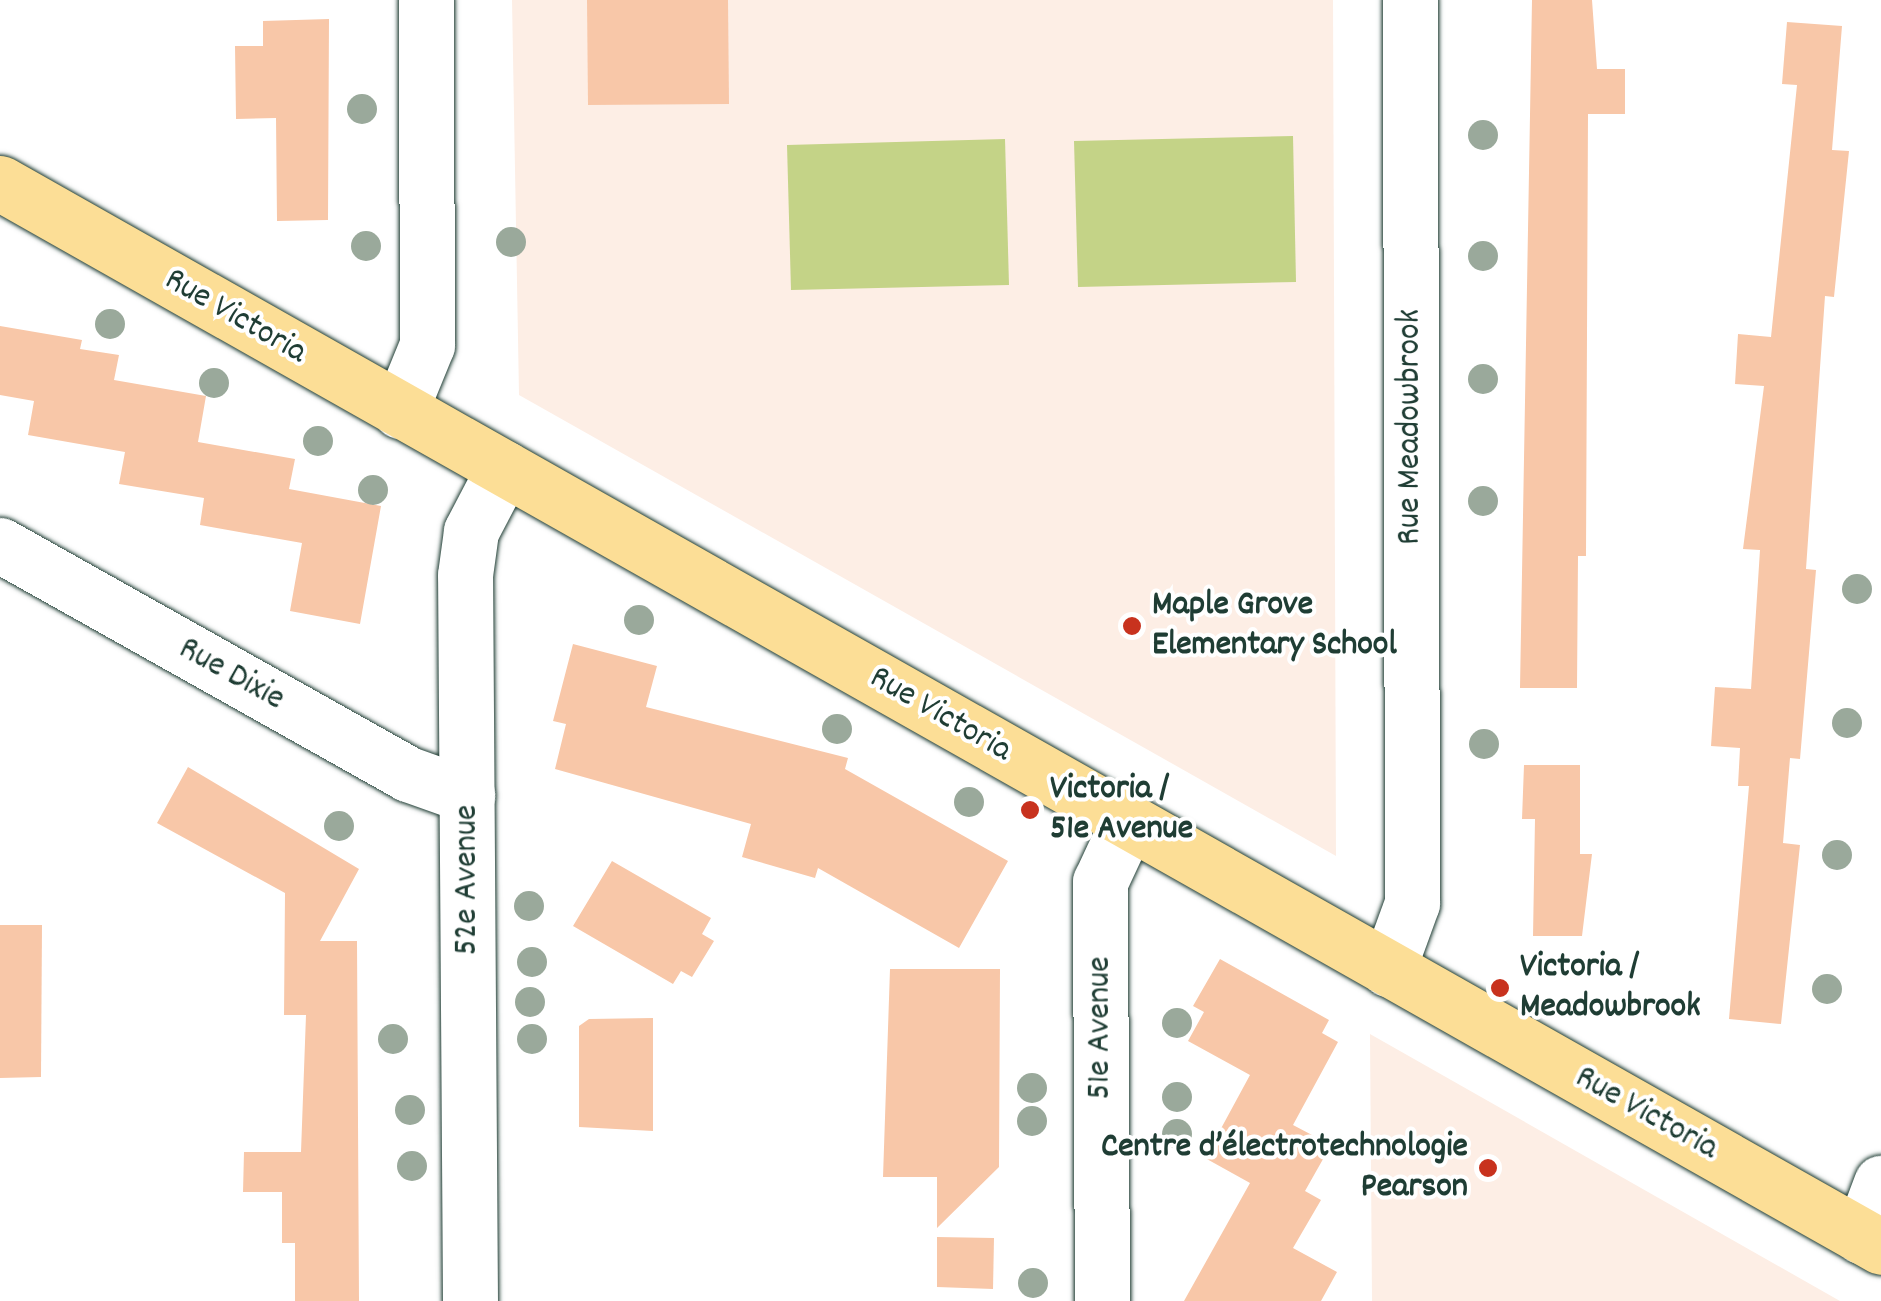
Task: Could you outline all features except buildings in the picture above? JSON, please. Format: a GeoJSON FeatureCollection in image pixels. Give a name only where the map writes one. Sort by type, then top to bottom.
{"type":"FeatureCollection","features":[{"type":"Feature","properties":{"kind":"main road","name":"Rue Victoria"},"geometry":{"type":"LineString","coordinates":[[0,184],[1871,1241]]}},
{"type":"Feature","properties":{"kind":"street"},"geometry":{"type":"LineString","coordinates":[[400,411],[427,345],[426,0]]}},
{"type":"Feature","properties":{"kind":"street","name":"Rue Meadowbrook"},"geometry":{"type":"LineString","coordinates":[[1388,969],[1412,903],[1410,0]]}},
{"type":"Feature","properties":{"kind":"street","name":"52e Avenue"},"geometry":{"type":"LineString","coordinates":[[470,1301],[466,558],[478,512],[504,468]]}},
{"type":"Feature","properties":{"kind":"street","name":"Rue Dixie"},"geometry":{"type":"LineString","coordinates":[[0,545],[408,774],[467,794]]}},
{"type":"Feature","properties":{"kind":"street","name":"51e Avenue"},"geometry":{"type":"LineString","coordinates":[[1102,1301],[1100,882],[1128,822]]}},
{"type":"Feature","properties":{"kind":"street"},"geometry":{"type":"LineString","coordinates":[[1871,1241],[1881,1183]]}},
{"type":"Feature","properties":{"kind":"shaded area","name":"Maple Grove Elementary School"},"geometry":{"type":"Polygon","coordinates":[[[512,0],[1333,0],[1336,856],[519,395],[512,0]]]}},
{"type":"Feature","properties":{"kind":"shaded area","name":"Centre d’électrotechnologie Pearson"},"geometry":{"type":"Polygon","coordinates":[[[1370,1034],[1840,1301],[1372,1301],[1370,1034]]]}},
{"type":"Feature","properties":{"kind":"green space"},"geometry":{"type":"Polygon","coordinates":[[[1293,136],[1296,282],[1078,287],[1074,141],[1293,136]]]}},
{"type":"Feature","properties":{"kind":"green space"},"geometry":{"type":"Polygon","coordinates":[[[1005,139],[1009,285],[791,290],[787,145],[1005,139]]]}},
{"type":"Feature","properties":{"kind":"place","name":"Maple Grove Elementary School"},"geometry":{"type":"Point","coordinates":[1132,626]}},
{"type":"Feature","properties":{"kind":"place","name":"Victoria / 51e Avenue"},"geometry":{"type":"Point","coordinates":[1030,810]}},
{"type":"Feature","properties":{"kind":"place","name":"Victoria / Meadowbrook"},"geometry":{"type":"Point","coordinates":[1500,988]}},
{"type":"Feature","properties":{"kind":"place","name":"Centre d’électrotechnologie Pearson"},"geometry":{"type":"Point","coordinates":[1488,1168]}}]}
